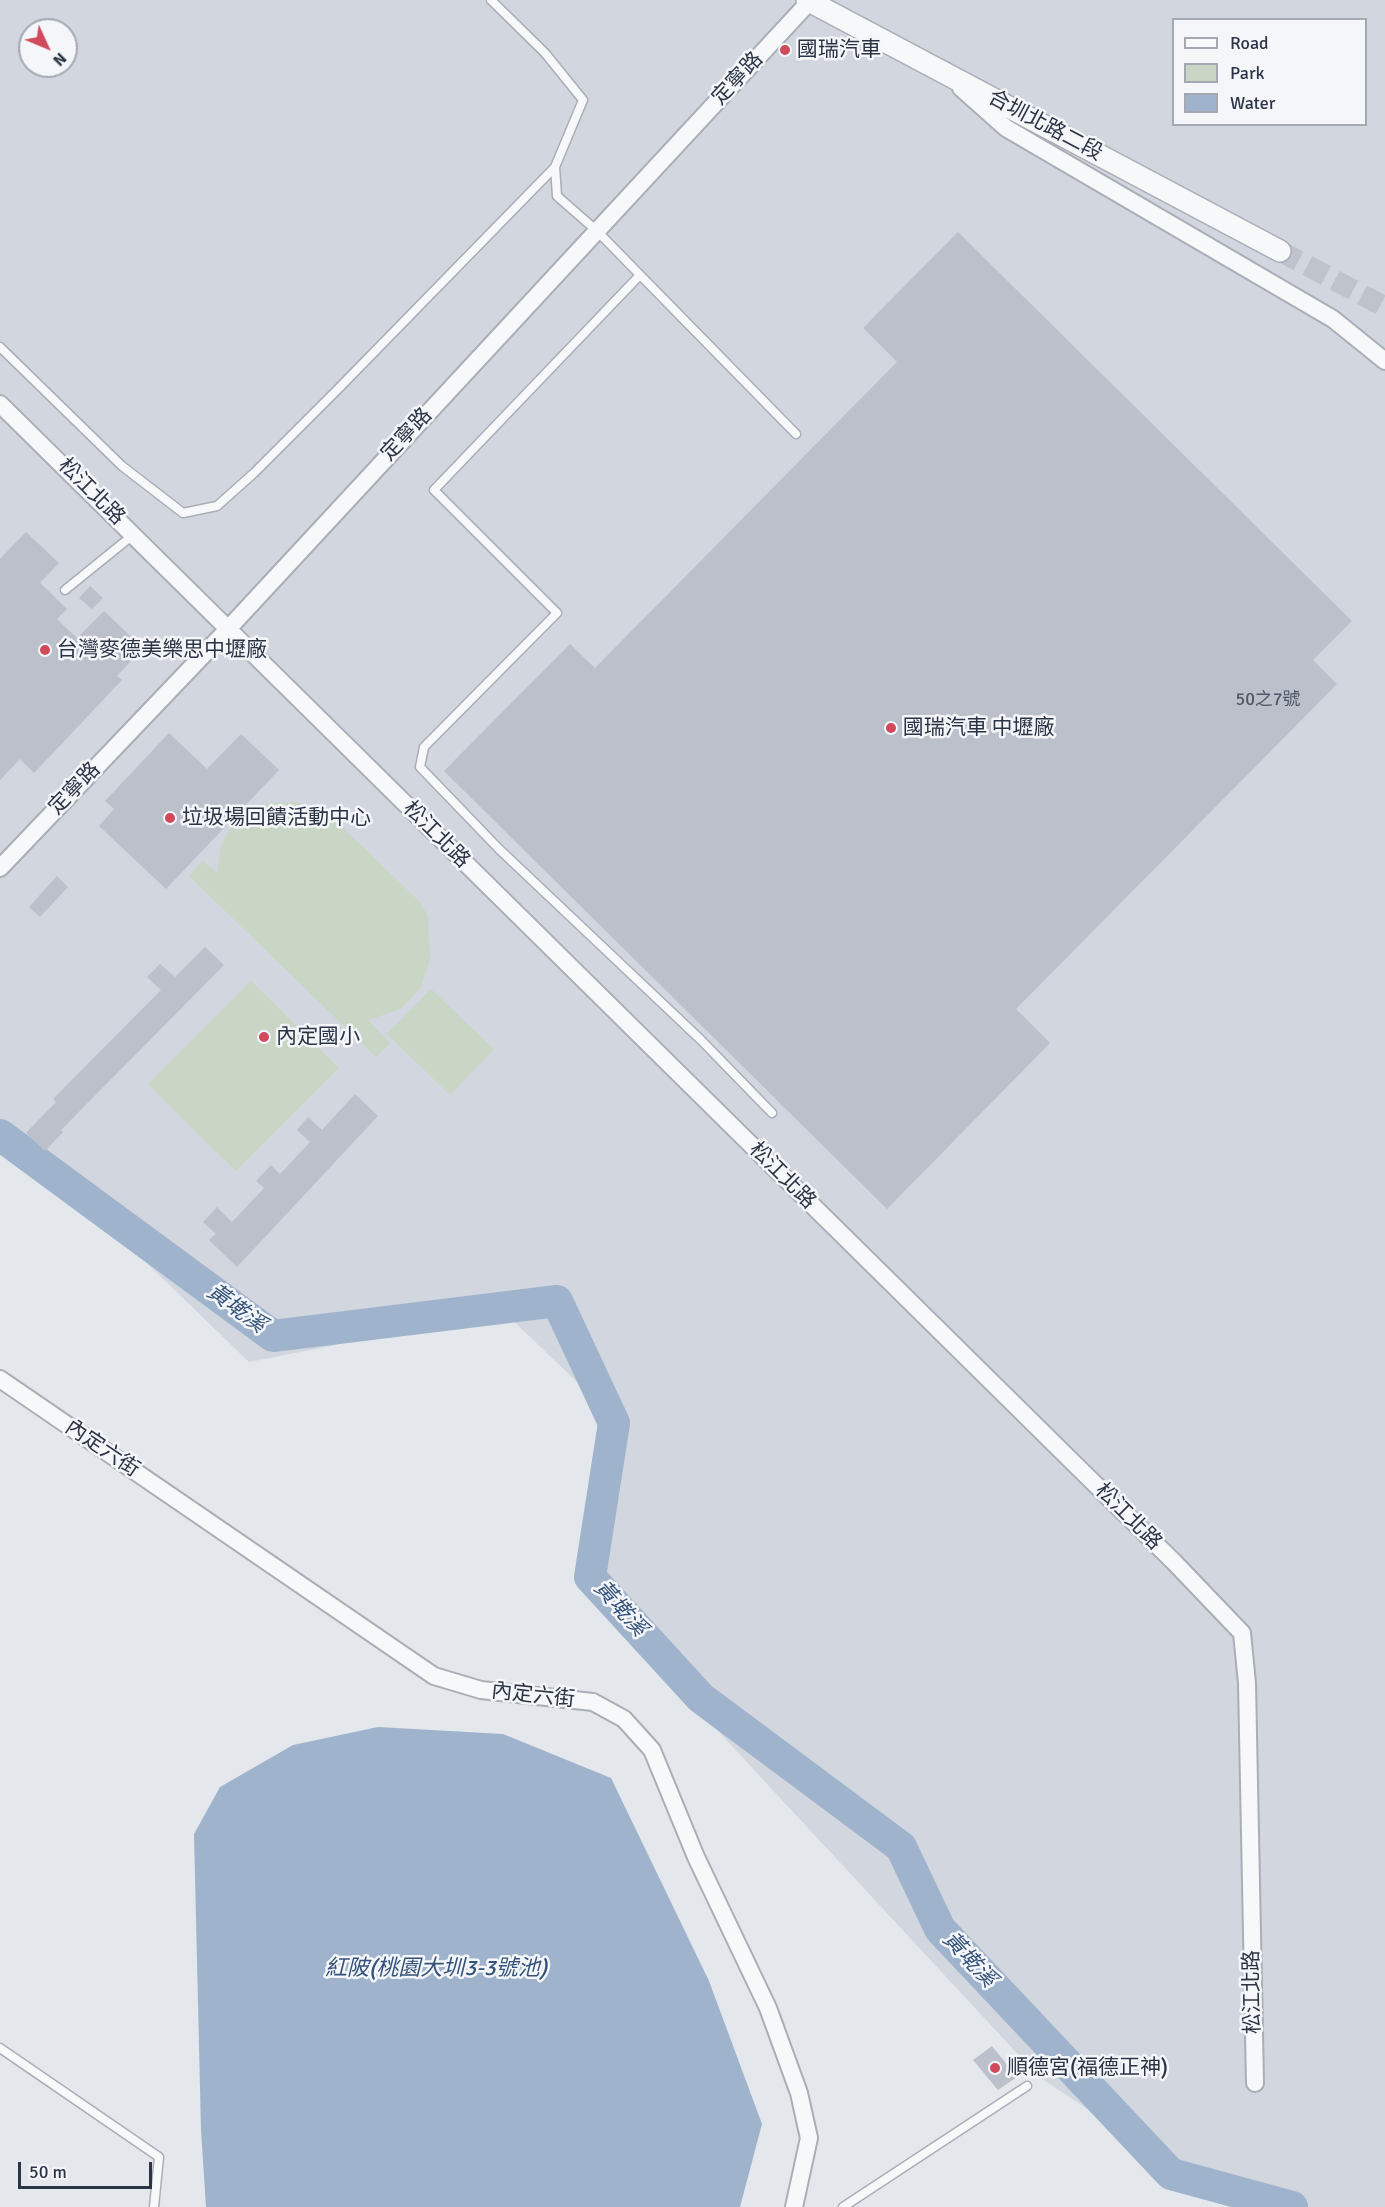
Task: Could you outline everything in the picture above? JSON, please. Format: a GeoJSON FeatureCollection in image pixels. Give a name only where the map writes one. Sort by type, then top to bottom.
{"type":"FeatureCollection","features":[{"type":"Feature","properties":{"kind":"street","name":"合圳北路二段"},"geometry":{"type":"LineString","coordinates":[[810,0],[1280,251]]}},
{"type":"Feature","properties":{"kind":"street","name":"定寧路"},"geometry":{"type":"LineString","coordinates":[[0,868],[228,629],[810,0]]}},
{"type":"Feature","properties":{"kind":"street"},"geometry":{"type":"LineString","coordinates":[[943,72],[1006,128],[1333,319],[1385,361]]}},
{"type":"Feature","properties":{"kind":"street"},"geometry":{"type":"LineString","coordinates":[[1093,152],[1094,165],[1125,197]]}},
{"type":"Feature","properties":{"kind":"street","name":"松江北路"},"geometry":{"type":"LineString","coordinates":[[0,404],[1166,1554],[1242,1633],[1247,1683],[1255,2083]]}},
{"type":"Feature","properties":{"kind":"street","name":"內定六街"},"geometry":{"type":"LineString","coordinates":[[0,1379],[434,1676],[481,1690],[593,1702],[624,1719],[652,1750],[696,1857],[768,2008],[799,2093],[809,2138],[794,2207]]}},
{"type":"Feature","properties":{"kind":"lane"},"geometry":{"type":"LineString","coordinates":[[0,347],[122,466],[183,513],[217,506],[340,387],[555,167],[583,100],[545,53],[491,0]]}},
{"type":"Feature","properties":{"kind":"lane"},"geometry":{"type":"LineString","coordinates":[[555,167],[557,195],[597,231],[796,434]]}},
{"type":"Feature","properties":{"kind":"lane"},"geometry":{"type":"LineString","coordinates":[[640,275],[434,490],[558,613],[423,747],[420,767],[499,849],[701,1040],[772,1113]]}},
{"type":"Feature","properties":{"kind":"lane"},"geometry":{"type":"LineString","coordinates":[[65,590],[133,534]]}},
{"type":"Feature","properties":{"kind":"lane"},"geometry":{"type":"LineString","coordinates":[[0,2048],[159,2157],[154,2207]]}},
{"type":"Feature","properties":{"kind":"lane"},"geometry":{"type":"LineString","coordinates":[[843,2207],[1028,2086]]}},
{"type":"Feature","properties":{"kind":"shaded area"},"geometry":{"type":"Polygon","coordinates":[[[0,0],[1385,0],[1385,2207],[1235,2207],[1039,2077],[602,1606],[624,1427],[504,1312],[249,1362],[0,1121],[0,0]]]}},
{"type":"Feature","properties":{"kind":"green space"},"geometry":{"type":"Polygon","coordinates":[[[298,802],[333,818],[421,903],[428,917],[430,959],[421,987],[401,1009],[368,1020],[390,1043],[376,1057],[189,876],[203,861],[217,873],[221,846],[231,827],[242,817],[268,803],[298,802]]]}},
{"type":"Feature","properties":{"kind":"green space"},"geometry":{"type":"Polygon","coordinates":[[[251,981],[339,1068],[236,1171],[148,1084],[251,981]]]}},
{"type":"Feature","properties":{"kind":"green space"},"geometry":{"type":"Polygon","coordinates":[[[431,989],[494,1049],[450,1095],[387,1034],[431,989]]]}},
{"type":"Feature","properties":{"kind":"water","name":"紅陂(桃園大圳3-3號池)"},"geometry":{"type":"Polygon","coordinates":[[[378,1727],[503,1734],[611,1778],[709,1981],[762,2124],[740,2207],[206,2207],[201,2130],[194,1834],[220,1787],[293,1745],[378,1727]]]}},
{"type":"Feature","properties":{"kind":"building","name":"國瑞汽車 中壢廠"},"geometry":{"type":"Polygon","coordinates":[[[958,232],[1352,621],[1313,660],[1337,684],[1016,1009],[1050,1043],[887,1209],[444,771],[570,644],[595,668],[897,362],[863,328],[958,232]]]}},
{"type":"Feature","properties":{"kind":"building","name":"台灣麥德美樂思中壢廠"},"geometry":{"type":"Polygon","coordinates":[[[26,532],[59,563],[40,583],[67,609],[57,619],[77,638],[104,611],[143,648],[117,676],[122,680],[34,773],[20,759],[0,780],[0,559],[26,532]]]}},
{"type":"Feature","properties":{"kind":"building"},"geometry":{"type":"Polygon","coordinates":[[[90,586],[103,598],[92,609],[79,598],[90,586]]]}},
{"type":"Feature","properties":{"kind":"building","name":"垃圾場回饋活動中心"},"geometry":{"type":"Polygon","coordinates":[[[169,733],[207,769],[241,734],[279,770],[166,889],[99,826],[114,809],[105,801],[169,733]]]}},
{"type":"Feature","properties":{"kind":"building"},"geometry":{"type":"Polygon","coordinates":[[[57,876],[68,887],[40,917],[29,907],[57,876]]]}},
{"type":"Feature","properties":{"kind":"building"},"geometry":{"type":"Polygon","coordinates":[[[205,947],[224,965],[61,1130],[63,1132],[45,1151],[26,1133],[56,1102],[53,1099],[161,990],[147,977],[160,964],[175,977],[205,947]]]}},
{"type":"Feature","properties":{"kind":"building"},"geometry":{"type":"Polygon","coordinates":[[[355,1094],[378,1116],[237,1267],[209,1240],[216,1234],[203,1222],[217,1207],[232,1222],[264,1188],[256,1181],[271,1165],[280,1174],[310,1142],[297,1130],[308,1117],[322,1130],[355,1094]]]}},
{"type":"Feature","properties":{"kind":"building","name":"順德宮(福德正神)"},"geometry":{"type":"Polygon","coordinates":[[[992,2046],[1017,2077],[998,2090],[973,2060],[992,2046]]]}},
{"type":"Feature","properties":{"kind":"waterway","name":"黃墘溪"},"geometry":{"type":"LineString","coordinates":[[0,1135],[273,1336],[557,1301],[614,1423],[590,1577],[701,1698],[901,1847],[940,1929],[1171,2174],[1292,2207]]}},
{"type":"Feature","properties":{"kind":"tunnel"},"geometry":{"type":"LineString","coordinates":[[1280,251],[1385,307]]}},
{"type":"Feature","properties":{"kind":"place","name":"國瑞汽車"},"geometry":{"type":"Point","coordinates":[785,50]}},
{"type":"Feature","properties":{"kind":"place","name":"台灣麥德美樂思中壢廠"},"geometry":{"type":"Point","coordinates":[45,650]}},
{"type":"Feature","properties":{"kind":"place","name":"國瑞汽車 中壢廠"},"geometry":{"type":"Point","coordinates":[891,728]}},
{"type":"Feature","properties":{"kind":"place","name":"垃圾場回饋活動中心"},"geometry":{"type":"Point","coordinates":[170,818]}},
{"type":"Feature","properties":{"kind":"place","name":"內定國小"},"geometry":{"type":"Point","coordinates":[264,1037]}},
{"type":"Feature","properties":{"kind":"place","name":"順德宮(福德正神)"},"geometry":{"type":"Point","coordinates":[995,2068]}}]}
